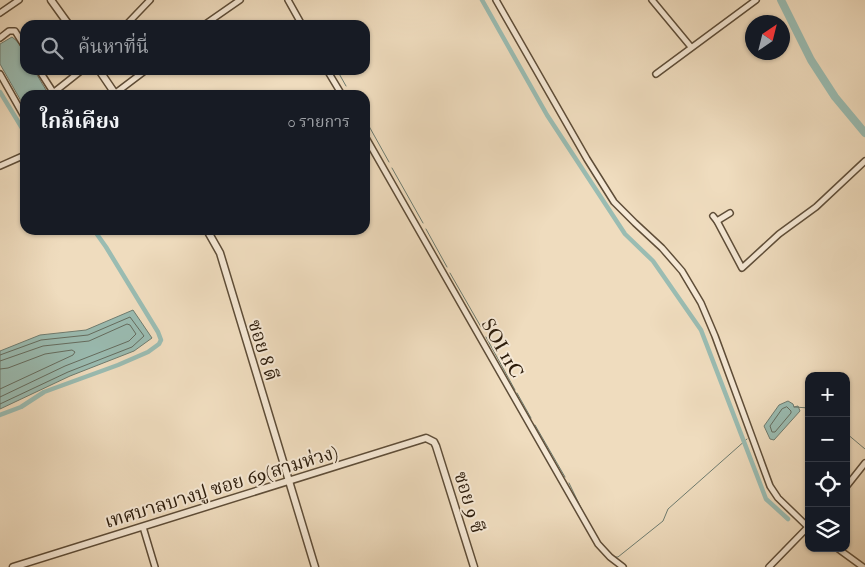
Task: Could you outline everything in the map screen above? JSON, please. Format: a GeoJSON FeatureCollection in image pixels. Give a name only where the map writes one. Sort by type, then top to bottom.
{"type":"FeatureCollection","features":[{"type":"Feature","properties":{"kind":"street"},"geometry":{"type":"LineString","coordinates":[[0,13],[19,0]]}},
{"type":"Feature","properties":{"kind":"street"},"geometry":{"type":"LineString","coordinates":[[52,0],[65,20]]}},
{"type":"Feature","properties":{"kind":"street"},"geometry":{"type":"LineString","coordinates":[[131,20],[150,0]]}},
{"type":"Feature","properties":{"kind":"street"},"geometry":{"type":"LineString","coordinates":[[211,20],[240,0]]}},
{"type":"Feature","properties":{"kind":"street"},"geometry":{"type":"LineString","coordinates":[[288,0],[299,20]]}},
{"type":"Feature","properties":{"kind":"street"},"geometry":{"type":"LineString","coordinates":[[496,0],[587,159],[614,202],[662,248],[691,285],[702,303],[716,336],[770,486],[778,498],[805,524]]}},
{"type":"Feature","properties":{"kind":"street"},"geometry":{"type":"LineString","coordinates":[[652,0],[690,47]]}},
{"type":"Feature","properties":{"kind":"street"},"geometry":{"type":"LineString","coordinates":[[656,74],[756,0]]}},
{"type":"Feature","properties":{"kind":"street"},"geometry":{"type":"LineString","coordinates":[[0,38],[9,31],[15,31],[20,39]]}},
{"type":"Feature","properties":{"kind":"street"},"geometry":{"type":"LineString","coordinates":[[0,74],[20,109]]}},
{"type":"Feature","properties":{"kind":"street"},"geometry":{"type":"LineString","coordinates":[[42,75],[52,90]]}},
{"type":"Feature","properties":{"kind":"street"},"geometry":{"type":"LineString","coordinates":[[59,90],[76,75]]}},
{"type":"Feature","properties":{"kind":"street"},"geometry":{"type":"LineString","coordinates":[[102,75],[112,90]]}},
{"type":"Feature","properties":{"kind":"street"},"geometry":{"type":"LineString","coordinates":[[121,90],[140,75]]}},
{"type":"Feature","properties":{"kind":"street"},"geometry":{"type":"LineString","coordinates":[[331,75],[339,90]]}},
{"type":"Feature","properties":{"kind":"street","name":"SOI 11C"},"geometry":{"type":"LineString","coordinates":[[370,145],[598,544],[610,557],[624,567]]}},
{"type":"Feature","properties":{"kind":"street"},"geometry":{"type":"LineString","coordinates":[[0,166],[20,157]]}},
{"type":"Feature","properties":{"kind":"street"},"geometry":{"type":"LineString","coordinates":[[713,216],[742,268],[780,234],[816,207],[865,161]]}},
{"type":"Feature","properties":{"kind":"street"},"geometry":{"type":"LineString","coordinates":[[717,222],[730,213]]}},
{"type":"Feature","properties":{"kind":"street","name":"ซอย 8 ดี"},"geometry":{"type":"LineString","coordinates":[[210,235],[219,249],[315,567]]}},
{"type":"Feature","properties":{"kind":"street","name":"เทศบาลบางปู ซอย 69(สามห่วง)"},"geometry":{"type":"LineString","coordinates":[[13,567],[426,438],[434,442],[436,446]]}},
{"type":"Feature","properties":{"kind":"street","name":"ซอย 9 ซี"},"geometry":{"type":"LineString","coordinates":[[436,446],[474,567]]}},
{"type":"Feature","properties":{"kind":"street"},"geometry":{"type":"LineString","coordinates":[[850,482],[865,463]]}},
{"type":"Feature","properties":{"kind":"street"},"geometry":{"type":"LineString","coordinates":[[143,526],[155,567]]}},
{"type":"Feature","properties":{"kind":"street"},"geometry":{"type":"LineString","coordinates":[[769,567],[805,530]]}},
{"type":"Feature","properties":{"kind":"street"},"geometry":{"type":"LineString","coordinates":[[842,552],[863,567]]}},
{"type":"Feature","properties":{"kind":"water"},"geometry":{"type":"Polygon","coordinates":[[[12,37],[16,40],[20,46],[20,75],[37,75],[46,90],[20,90],[20,99],[0,64],[0,44],[12,37]]]}},
{"type":"Feature","properties":{"kind":"water"},"geometry":{"type":"Polygon","coordinates":[[[133,310],[152,338],[134,351],[70,376],[0,409],[0,351],[40,335],[86,330],[133,310]]]}},
{"type":"Feature","properties":{"kind":"water"},"geometry":{"type":"Polygon","coordinates":[[[788,401],[794,407],[798,406],[800,411],[774,440],[770,439],[764,426],[779,405],[788,401]]]}},
{"type":"Feature","properties":{"kind":"waterway"},"geometry":{"type":"LineString","coordinates":[[482,0],[547,115],[625,234],[653,261],[701,330],[766,499],[788,519]]}},
{"type":"Feature","properties":{"kind":"waterway"},"geometry":{"type":"LineString","coordinates":[[781,0],[811,60],[835,97],[865,133]]}},
{"type":"Feature","properties":{"kind":"waterway"},"geometry":{"type":"LineString","coordinates":[[340,75],[346,86]]}},
{"type":"Feature","properties":{"kind":"waterway"},"geometry":{"type":"LineString","coordinates":[[0,92],[20,125]]}},
{"type":"Feature","properties":{"kind":"waterway"},"geometry":{"type":"LineString","coordinates":[[370,128],[389,162]]}},
{"type":"Feature","properties":{"kind":"waterway"},"geometry":{"type":"LineString","coordinates":[[392,168],[423,223]]}},
{"type":"Feature","properties":{"kind":"waterway"},"geometry":{"type":"LineString","coordinates":[[426,229],[447,267]]}},
{"type":"Feature","properties":{"kind":"waterway"},"geometry":{"type":"LineString","coordinates":[[0,415],[21,407],[44,392],[118,365],[148,352],[159,344],[161,340],[158,332],[98,235]]}},
{"type":"Feature","properties":{"kind":"waterway"},"geometry":{"type":"LineString","coordinates":[[450,273],[481,327]]}},
{"type":"Feature","properties":{"kind":"waterway"},"geometry":{"type":"LineString","coordinates":[[486,337],[515,390]]}},
{"type":"Feature","properties":{"kind":"waterway"},"geometry":{"type":"LineString","coordinates":[[517,393],[531,418]]}},
{"type":"Feature","properties":{"kind":"waterway"},"geometry":{"type":"LineString","coordinates":[[794,407],[805,408]]}},
{"type":"Feature","properties":{"kind":"waterway"},"geometry":{"type":"LineString","coordinates":[[535,425],[565,477]]}},
{"type":"Feature","properties":{"kind":"waterway"},"geometry":{"type":"LineString","coordinates":[[850,436],[865,449]]}},
{"type":"Feature","properties":{"kind":"waterway"},"geometry":{"type":"LineString","coordinates":[[604,547],[615,557],[618,557],[663,521],[668,509],[747,439]]}},
{"type":"Feature","properties":{"kind":"waterway"},"geometry":{"type":"LineString","coordinates":[[569,483],[586,518]]}}]}
